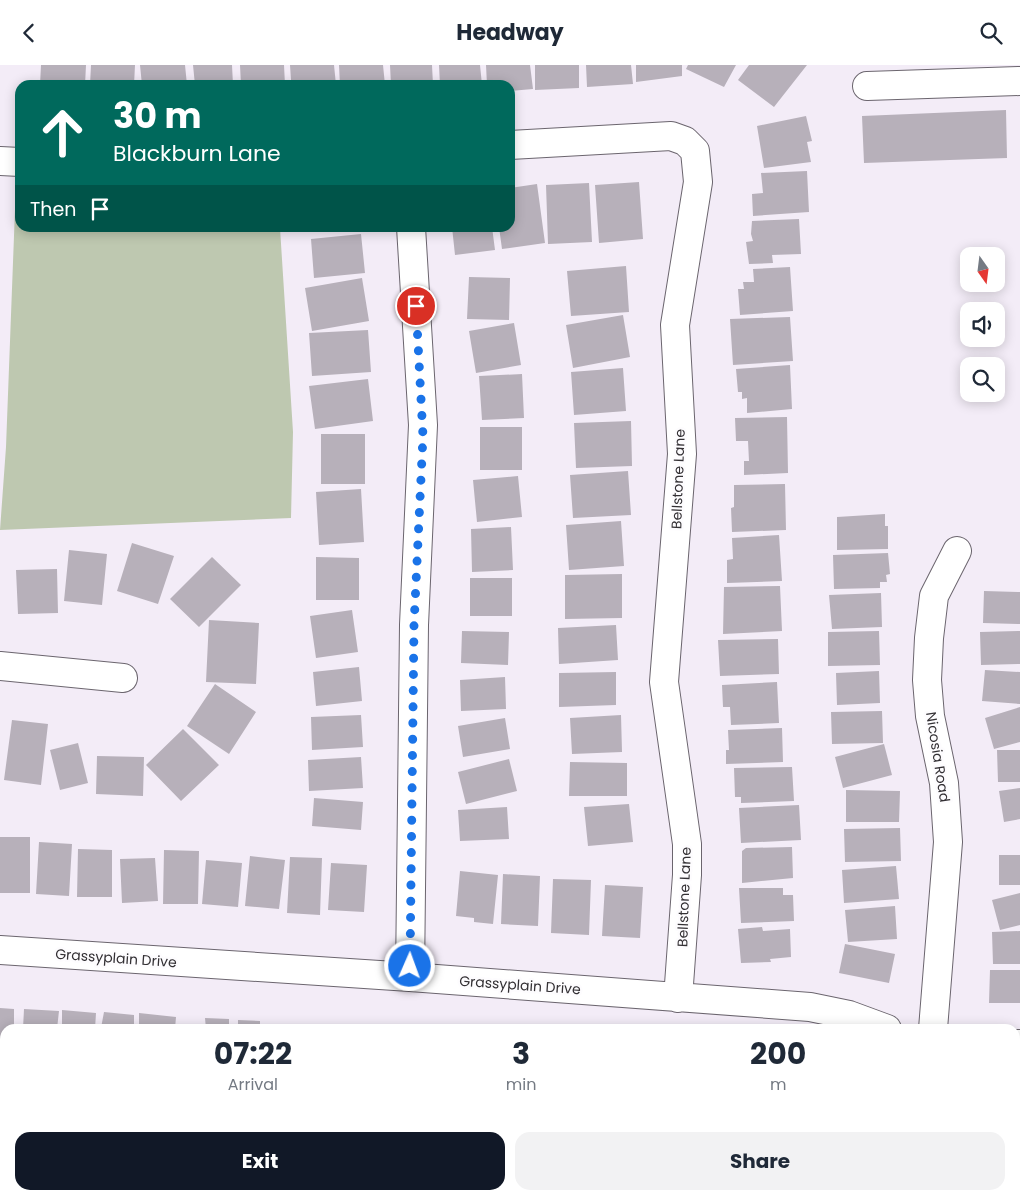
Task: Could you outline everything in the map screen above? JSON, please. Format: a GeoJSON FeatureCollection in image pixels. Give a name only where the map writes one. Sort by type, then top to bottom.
{"type":"FeatureCollection","features":[{"type":"Feature","properties":{"kind":"street"},"geometry":{"type":"LineString","coordinates":[[867,86],[1020,81]]}},
{"type":"Feature","properties":{"kind":"street","name":"Bellstone Lane"},"geometry":{"type":"LineString","coordinates":[[515,145],[671,136],[685,141],[695,151],[698,182],[675,325],[682,454],[664,682],[687,844],[687,875],[678,998]]}},
{"type":"Feature","properties":{"kind":"street"},"geometry":{"type":"LineString","coordinates":[[0,161],[15,162]]}},
{"type":"Feature","properties":{"kind":"street"},"geometry":{"type":"LineString","coordinates":[[410,977],[414,625],[423,425],[411,232]]}},
{"type":"Feature","properties":{"kind":"street","name":"Nicosia Road"},"geometry":{"type":"LineString","coordinates":[[933,1024],[948,842],[944,783],[930,715],[927,680],[929,638],[934,596],[957,551]]}},
{"type":"Feature","properties":{"kind":"street"},"geometry":{"type":"LineString","coordinates":[[0,666],[123,678]]}},
{"type":"Feature","properties":{"kind":"street","name":"Grassyplain Drive"},"geometry":{"type":"LineString","coordinates":[[0,950],[410,977],[810,1007],[849,1015],[873,1024]]}},
{"type":"Feature","properties":{"kind":"green space"},"geometry":{"type":"Polygon","coordinates":[[[15,209],[15,232],[280,232],[293,432],[291,518],[0,530],[6,447],[15,209]]]}},
{"type":"Feature","properties":{"kind":"building"},"geometry":{"type":"Polygon","coordinates":[[[41,65],[86,65],[85,80],[40,80],[41,65]]]}},
{"type":"Feature","properties":{"kind":"building"},"geometry":{"type":"Polygon","coordinates":[[[91,65],[135,65],[134,80],[90,80],[91,65]]]}},
{"type":"Feature","properties":{"kind":"building"},"geometry":{"type":"Polygon","coordinates":[[[140,65],[185,65],[186,80],[142,80],[140,65]]]}},
{"type":"Feature","properties":{"kind":"building"},"geometry":{"type":"Polygon","coordinates":[[[193,65],[232,65],[233,80],[194,80],[193,65]]]}},
{"type":"Feature","properties":{"kind":"building"},"geometry":{"type":"Polygon","coordinates":[[[240,65],[284,65],[285,80],[241,80],[240,65]]]}},
{"type":"Feature","properties":{"kind":"building"},"geometry":{"type":"Polygon","coordinates":[[[290,65],[334,65],[336,80],[291,80],[290,65]]]}},
{"type":"Feature","properties":{"kind":"building"},"geometry":{"type":"Polygon","coordinates":[[[339,65],[383,65],[384,80],[340,80],[339,65]]]}},
{"type":"Feature","properties":{"kind":"building"},"geometry":{"type":"Polygon","coordinates":[[[390,65],[432,65],[433,80],[391,80],[390,65]]]}},
{"type":"Feature","properties":{"kind":"building"},"geometry":{"type":"Polygon","coordinates":[[[439,65],[480,65],[482,80],[440,80],[439,65]]]}},
{"type":"Feature","properties":{"kind":"building"},"geometry":{"type":"Polygon","coordinates":[[[486,65],[530,65],[533,89],[515,91],[515,80],[487,80],[486,65]]]}},
{"type":"Feature","properties":{"kind":"building"},"geometry":{"type":"Polygon","coordinates":[[[535,65],[579,65],[579,88],[535,90],[535,65]]]}},
{"type":"Feature","properties":{"kind":"building"},"geometry":{"type":"Polygon","coordinates":[[[586,65],[631,65],[633,84],[587,87],[586,65]]]}},
{"type":"Feature","properties":{"kind":"building"},"geometry":{"type":"Polygon","coordinates":[[[636,65],[682,65],[682,76],[636,82],[636,65]]]}},
{"type":"Feature","properties":{"kind":"building"},"geometry":{"type":"Polygon","coordinates":[[[688,65],[736,65],[724,87],[686,69],[688,65]]]}},
{"type":"Feature","properties":{"kind":"building"},"geometry":{"type":"Polygon","coordinates":[[[749,65],[807,65],[774,107],[738,80],[749,65]]]}},
{"type":"Feature","properties":{"kind":"building"},"geometry":{"type":"Polygon","coordinates":[[[1006,110],[1007,158],[864,163],[862,116],[1006,110]]]}},
{"type":"Feature","properties":{"kind":"building"},"geometry":{"type":"Polygon","coordinates":[[[806,116],[812,141],[807,142],[811,162],[764,168],[757,126],[806,116]]]}},
{"type":"Feature","properties":{"kind":"building"},"geometry":{"type":"Polygon","coordinates":[[[807,171],[809,212],[753,216],[752,194],[763,193],[761,173],[807,171]]]}},
{"type":"Feature","properties":{"kind":"building"},"geometry":{"type":"Polygon","coordinates":[[[639,182],[643,239],[599,243],[595,185],[639,182]]]}},
{"type":"Feature","properties":{"kind":"building"},"geometry":{"type":"Polygon","coordinates":[[[589,183],[592,242],[548,244],[546,185],[589,183]]]}},
{"type":"Feature","properties":{"kind":"building"},"geometry":{"type":"Polygon","coordinates":[[[537,184],[545,243],[502,249],[500,232],[515,232],[515,187],[537,184]]]}},
{"type":"Feature","properties":{"kind":"building"},"geometry":{"type":"Polygon","coordinates":[[[799,219],[801,254],[772,255],[773,263],[749,264],[746,242],[753,241],[751,234],[752,221],[799,219]]]}},
{"type":"Feature","properties":{"kind":"building"},"geometry":{"type":"Polygon","coordinates":[[[453,232],[493,232],[495,250],[455,255],[453,232]]]}},
{"type":"Feature","properties":{"kind":"building"},"geometry":{"type":"Polygon","coordinates":[[[361,234],[365,273],[314,278],[311,239],[361,234]]]}},
{"type":"Feature","properties":{"kind":"building"},"geometry":{"type":"Polygon","coordinates":[[[626,266],[629,312],[571,316],[567,271],[626,266]]]}},
{"type":"Feature","properties":{"kind":"building"},"geometry":{"type":"Polygon","coordinates":[[[790,267],[793,311],[740,315],[738,289],[744,289],[743,282],[754,282],[753,269],[790,267]]]}},
{"type":"Feature","properties":{"kind":"building"},"geometry":{"type":"Polygon","coordinates":[[[469,277],[510,278],[509,320],[467,319],[469,277]]]}},
{"type":"Feature","properties":{"kind":"building"},"geometry":{"type":"Polygon","coordinates":[[[362,278],[369,321],[312,331],[305,288],[362,278]]]}},
{"type":"Feature","properties":{"kind":"building"},"geometry":{"type":"Polygon","coordinates":[[[623,315],[630,357],[573,368],[566,325],[623,315]]]}},
{"type":"Feature","properties":{"kind":"building"},"geometry":{"type":"Polygon","coordinates":[[[790,317],[793,361],[733,365],[730,319],[790,317]]]}},
{"type":"Feature","properties":{"kind":"building"},"geometry":{"type":"Polygon","coordinates":[[[514,323],[521,365],[476,373],[469,331],[514,323]]]}},
{"type":"Feature","properties":{"kind":"building"},"geometry":{"type":"Polygon","coordinates":[[[368,330],[371,372],[312,376],[309,333],[368,330]]]}},
{"type":"Feature","properties":{"kind":"building"},"geometry":{"type":"Polygon","coordinates":[[[790,365],[792,409],[747,413],[747,398],[742,399],[742,392],[738,392],[736,369],[790,365]]]}},
{"type":"Feature","properties":{"kind":"building"},"geometry":{"type":"Polygon","coordinates":[[[623,368],[626,411],[574,415],[571,372],[623,368]]]}},
{"type":"Feature","properties":{"kind":"building"},"geometry":{"type":"Polygon","coordinates":[[[522,374],[524,418],[482,420],[479,376],[522,374]]]}},
{"type":"Feature","properties":{"kind":"building"},"geometry":{"type":"Polygon","coordinates":[[[368,379],[373,421],[315,429],[309,386],[368,379]]]}},
{"type":"Feature","properties":{"kind":"building"},"geometry":{"type":"Polygon","coordinates":[[[787,417],[788,473],[744,475],[744,461],[749,461],[748,441],[736,441],[735,418],[787,417]]]}},
{"type":"Feature","properties":{"kind":"building"},"geometry":{"type":"Polygon","coordinates":[[[631,421],[632,466],[576,468],[574,423],[631,421]]]}},
{"type":"Feature","properties":{"kind":"building"},"geometry":{"type":"Polygon","coordinates":[[[480,427],[522,427],[522,470],[480,470],[480,427]]]}},
{"type":"Feature","properties":{"kind":"building"},"geometry":{"type":"Polygon","coordinates":[[[321,434],[365,434],[365,484],[321,484],[321,434]]]}},
{"type":"Feature","properties":{"kind":"building"},"geometry":{"type":"Polygon","coordinates":[[[628,471],[631,515],[573,518],[570,475],[628,471]]]}},
{"type":"Feature","properties":{"kind":"building"},"geometry":{"type":"Polygon","coordinates":[[[518,476],[522,517],[477,522],[473,480],[518,476]]]}},
{"type":"Feature","properties":{"kind":"building"},"geometry":{"type":"Polygon","coordinates":[[[785,484],[786,530],[732,532],[731,508],[734,507],[734,485],[785,484]]]}},
{"type":"Feature","properties":{"kind":"building"},"geometry":{"type":"Polygon","coordinates":[[[361,489],[364,542],[319,545],[316,492],[361,489]]]}},
{"type":"Feature","properties":{"kind":"building"},"geometry":{"type":"Polygon","coordinates":[[[885,514],[885,526],[888,526],[888,549],[837,550],[837,517],[885,514]]]}},
{"type":"Feature","properties":{"kind":"building"},"geometry":{"type":"Polygon","coordinates":[[[621,521],[624,566],[569,570],[566,525],[621,521]]]}},
{"type":"Feature","properties":{"kind":"building"},"geometry":{"type":"Polygon","coordinates":[[[511,527],[513,570],[472,572],[471,529],[511,527]]]}},
{"type":"Feature","properties":{"kind":"building"},"geometry":{"type":"Polygon","coordinates":[[[779,535],[782,581],[727,583],[727,560],[733,559],[732,538],[779,535]]]}},
{"type":"Feature","properties":{"kind":"building"},"geometry":{"type":"Polygon","coordinates":[[[132,543],[174,556],[158,604],[117,591],[132,543]]]}},
{"type":"Feature","properties":{"kind":"building"},"geometry":{"type":"Polygon","coordinates":[[[69,550],[107,554],[102,605],[64,601],[69,550]]]}},
{"type":"Feature","properties":{"kind":"building"},"geometry":{"type":"Polygon","coordinates":[[[888,553],[890,574],[886,575],[887,582],[880,582],[880,588],[834,589],[833,555],[888,553]]]}},
{"type":"Feature","properties":{"kind":"building"},"geometry":{"type":"Polygon","coordinates":[[[212,557],[241,585],[199,627],[170,599],[212,557]]]}},
{"type":"Feature","properties":{"kind":"building"},"geometry":{"type":"Polygon","coordinates":[[[316,557],[359,558],[359,600],[316,600],[316,557]]]}},
{"type":"Feature","properties":{"kind":"building"},"geometry":{"type":"Polygon","coordinates":[[[57,569],[58,613],[18,614],[16,570],[57,569]]]}},
{"type":"Feature","properties":{"kind":"building"},"geometry":{"type":"Polygon","coordinates":[[[622,574],[622,618],[565,619],[565,575],[622,574]]]}},
{"type":"Feature","properties":{"kind":"building"},"geometry":{"type":"Polygon","coordinates":[[[470,578],[512,578],[512,616],[470,616],[470,578]]]}},
{"type":"Feature","properties":{"kind":"building"},"geometry":{"type":"Polygon","coordinates":[[[780,586],[782,631],[723,634],[724,587],[780,586]]]}},
{"type":"Feature","properties":{"kind":"building"},"geometry":{"type":"Polygon","coordinates":[[[984,591],[1020,592],[1020,624],[983,623],[984,591]]]}},
{"type":"Feature","properties":{"kind":"building"},"geometry":{"type":"Polygon","coordinates":[[[881,593],[882,627],[832,629],[829,595],[881,593]]]}},
{"type":"Feature","properties":{"kind":"building"},"geometry":{"type":"Polygon","coordinates":[[[352,610],[358,652],[316,658],[310,616],[352,610]]]}},
{"type":"Feature","properties":{"kind":"building"},"geometry":{"type":"Polygon","coordinates":[[[209,620],[259,623],[256,684],[206,682],[209,620]]]}},
{"type":"Feature","properties":{"kind":"building"},"geometry":{"type":"Polygon","coordinates":[[[616,625],[618,660],[559,664],[558,628],[616,625]]]}},
{"type":"Feature","properties":{"kind":"building"},"geometry":{"type":"Polygon","coordinates":[[[462,631],[509,632],[508,665],[461,663],[462,631]]]}},
{"type":"Feature","properties":{"kind":"building"},"geometry":{"type":"Polygon","coordinates":[[[879,631],[880,665],[828,666],[828,632],[879,631]]]}},
{"type":"Feature","properties":{"kind":"building"},"geometry":{"type":"Polygon","coordinates":[[[1020,631],[1020,664],[981,665],[980,632],[1020,631]]]}},
{"type":"Feature","properties":{"kind":"building"},"geometry":{"type":"Polygon","coordinates":[[[778,639],[779,674],[720,676],[718,640],[778,639]]]}},
{"type":"Feature","properties":{"kind":"building"},"geometry":{"type":"Polygon","coordinates":[[[359,667],[362,701],[316,706],[313,672],[359,667]]]}},
{"type":"Feature","properties":{"kind":"building"},"geometry":{"type":"Polygon","coordinates":[[[985,670],[1020,672],[1020,704],[982,701],[985,670]]]}},
{"type":"Feature","properties":{"kind":"building"},"geometry":{"type":"Polygon","coordinates":[[[879,671],[880,703],[837,705],[836,673],[879,671]]]}},
{"type":"Feature","properties":{"kind":"building"},"geometry":{"type":"Polygon","coordinates":[[[616,672],[616,705],[559,707],[559,673],[616,672]]]}},
{"type":"Feature","properties":{"kind":"building"},"geometry":{"type":"Polygon","coordinates":[[[505,677],[506,709],[461,711],[460,680],[505,677]]]}},
{"type":"Feature","properties":{"kind":"building"},"geometry":{"type":"Polygon","coordinates":[[[777,682],[779,723],[731,725],[730,707],[723,707],[722,685],[777,682]]]}},
{"type":"Feature","properties":{"kind":"building"},"geometry":{"type":"Polygon","coordinates":[[[215,684],[256,712],[229,754],[187,726],[215,684]]]}},
{"type":"Feature","properties":{"kind":"building"},"geometry":{"type":"Polygon","coordinates":[[[1020,707],[1020,742],[994,749],[985,718],[1020,707]]]}},
{"type":"Feature","properties":{"kind":"building"},"geometry":{"type":"Polygon","coordinates":[[[882,711],[883,743],[832,744],[831,712],[882,711]]]}},
{"type":"Feature","properties":{"kind":"building"},"geometry":{"type":"Polygon","coordinates":[[[361,715],[363,747],[312,750],[311,717],[361,715]]]}},
{"type":"Feature","properties":{"kind":"building"},"geometry":{"type":"Polygon","coordinates":[[[621,715],[622,752],[572,754],[570,718],[621,715]]]}},
{"type":"Feature","properties":{"kind":"building"},"geometry":{"type":"Polygon","coordinates":[[[505,718],[510,749],[463,757],[458,726],[505,718]]]}},
{"type":"Feature","properties":{"kind":"building"},"geometry":{"type":"Polygon","coordinates":[[[12,720],[48,724],[41,785],[4,780],[12,720]]]}},
{"type":"Feature","properties":{"kind":"building"},"geometry":{"type":"Polygon","coordinates":[[[782,728],[783,762],[726,764],[726,750],[729,750],[728,730],[782,728]]]}},
{"type":"Feature","properties":{"kind":"building"},"geometry":{"type":"Polygon","coordinates":[[[183,729],[219,765],[181,801],[146,765],[183,729]]]}},
{"type":"Feature","properties":{"kind":"building"},"geometry":{"type":"Polygon","coordinates":[[[78,743],[88,783],[60,790],[50,750],[78,743]]]}},
{"type":"Feature","properties":{"kind":"building"},"geometry":{"type":"Polygon","coordinates":[[[884,744],[892,775],[843,788],[835,757],[884,744]]]}},
{"type":"Feature","properties":{"kind":"building"},"geometry":{"type":"Polygon","coordinates":[[[997,750],[1020,750],[1020,782],[998,782],[997,750]]]}},
{"type":"Feature","properties":{"kind":"building"},"geometry":{"type":"Polygon","coordinates":[[[97,756],[144,757],[143,796],[96,794],[97,756]]]}},
{"type":"Feature","properties":{"kind":"building"},"geometry":{"type":"Polygon","coordinates":[[[361,757],[363,788],[309,791],[308,760],[361,757]]]}},
{"type":"Feature","properties":{"kind":"building"},"geometry":{"type":"Polygon","coordinates":[[[509,759],[517,791],[466,804],[458,772],[509,759]]]}},
{"type":"Feature","properties":{"kind":"building"},"geometry":{"type":"Polygon","coordinates":[[[570,762],[627,763],[627,796],[569,796],[570,762]]]}},
{"type":"Feature","properties":{"kind":"building"},"geometry":{"type":"Polygon","coordinates":[[[792,767],[794,801],[741,803],[741,797],[735,797],[734,768],[792,767]]]}},
{"type":"Feature","properties":{"kind":"building"},"geometry":{"type":"Polygon","coordinates":[[[1020,788],[1020,819],[1004,822],[999,791],[1020,788]]]}},
{"type":"Feature","properties":{"kind":"building"},"geometry":{"type":"Polygon","coordinates":[[[846,790],[900,791],[899,822],[846,822],[846,790]]]}},
{"type":"Feature","properties":{"kind":"building"},"geometry":{"type":"Polygon","coordinates":[[[314,798],[363,802],[361,830],[312,826],[314,798]]]}},
{"type":"Feature","properties":{"kind":"building"},"geometry":{"type":"Polygon","coordinates":[[[629,804],[633,842],[588,846],[584,807],[629,804]]]}},
{"type":"Feature","properties":{"kind":"building"},"geometry":{"type":"Polygon","coordinates":[[[799,805],[801,840],[741,843],[739,808],[799,805]]]}},
{"type":"Feature","properties":{"kind":"building"},"geometry":{"type":"Polygon","coordinates":[[[507,807],[509,839],[460,841],[458,810],[507,807]]]}},
{"type":"Feature","properties":{"kind":"building"},"geometry":{"type":"Polygon","coordinates":[[[900,828],[901,861],[845,862],[844,829],[900,828]]]}},
{"type":"Feature","properties":{"kind":"building"},"geometry":{"type":"Polygon","coordinates":[[[0,837],[30,837],[30,893],[0,893],[0,837]]]}},
{"type":"Feature","properties":{"kind":"building"},"geometry":{"type":"Polygon","coordinates":[[[39,842],[72,844],[69,896],[36,894],[39,842]]]}},
{"type":"Feature","properties":{"kind":"building"},"geometry":{"type":"Polygon","coordinates":[[[792,847],[793,878],[742,883],[742,851],[746,848],[792,847]]]}},
{"type":"Feature","properties":{"kind":"building"},"geometry":{"type":"Polygon","coordinates":[[[78,849],[112,850],[112,897],[77,897],[78,849]]]}},
{"type":"Feature","properties":{"kind":"building"},"geometry":{"type":"Polygon","coordinates":[[[164,850],[199,851],[198,904],[163,904],[164,850]]]}},
{"type":"Feature","properties":{"kind":"building"},"geometry":{"type":"Polygon","coordinates":[[[999,855],[1020,855],[1020,885],[999,885],[999,855]]]}},
{"type":"Feature","properties":{"kind":"building"},"geometry":{"type":"Polygon","coordinates":[[[250,856],[285,860],[279,909],[245,906],[250,856]]]}},
{"type":"Feature","properties":{"kind":"building"},"geometry":{"type":"Polygon","coordinates":[[[290,857],[322,858],[320,915],[287,913],[290,857]]]}},
{"type":"Feature","properties":{"kind":"building"},"geometry":{"type":"Polygon","coordinates":[[[155,858],[158,901],[122,903],[120,859],[155,858]]]}},
{"type":"Feature","properties":{"kind":"building"},"geometry":{"type":"Polygon","coordinates":[[[206,860],[242,863],[238,907],[202,904],[206,860]]]}},
{"type":"Feature","properties":{"kind":"building"},"geometry":{"type":"Polygon","coordinates":[[[331,863],[367,865],[364,912],[328,910],[331,863]]]}},
{"type":"Feature","properties":{"kind":"building"},"geometry":{"type":"Polygon","coordinates":[[[896,866],[899,899],[844,903],[842,870],[896,866]]]}},
{"type":"Feature","properties":{"kind":"building"},"geometry":{"type":"Polygon","coordinates":[[[460,871],[498,875],[493,924],[474,922],[474,918],[456,916],[460,871]]]}},
{"type":"Feature","properties":{"kind":"building"},"geometry":{"type":"Polygon","coordinates":[[[503,874],[540,876],[538,926],[501,924],[503,874]]]}},
{"type":"Feature","properties":{"kind":"building"},"geometry":{"type":"Polygon","coordinates":[[[553,879],[591,880],[589,935],[551,933],[553,879]]]}},
{"type":"Feature","properties":{"kind":"building"},"geometry":{"type":"Polygon","coordinates":[[[605,885],[643,887],[640,938],[602,936],[605,885]]]}},
{"type":"Feature","properties":{"kind":"building"},"geometry":{"type":"Polygon","coordinates":[[[739,888],[783,888],[783,895],[793,895],[794,921],[741,923],[739,888]]]}},
{"type":"Feature","properties":{"kind":"building"},"geometry":{"type":"Polygon","coordinates":[[[1020,893],[1020,925],[1000,930],[992,900],[1020,893]]]}},
{"type":"Feature","properties":{"kind":"building"},"geometry":{"type":"Polygon","coordinates":[[[895,906],[897,939],[848,942],[845,910],[895,906]]]}},
{"type":"Feature","properties":{"kind":"building"},"geometry":{"type":"Polygon","coordinates":[[[762,927],[763,931],[790,929],[791,957],[770,959],[771,962],[741,963],[738,929],[762,927]]]}},
{"type":"Feature","properties":{"kind":"building"},"geometry":{"type":"Polygon","coordinates":[[[1020,931],[1020,964],[993,964],[992,932],[1020,931]]]}},
{"type":"Feature","properties":{"kind":"building"},"geometry":{"type":"Polygon","coordinates":[[[845,944],[895,954],[889,983],[839,973],[845,944]]]}},
{"type":"Feature","properties":{"kind":"building"},"geometry":{"type":"Polygon","coordinates":[[[990,970],[1020,970],[1020,1003],[989,1003],[990,970]]]}},
{"type":"Feature","properties":{"kind":"building"},"geometry":{"type":"Polygon","coordinates":[[[0,1008],[14,1009],[14,1024],[0,1024],[0,1008]]]}},
{"type":"Feature","properties":{"kind":"building"},"geometry":{"type":"Polygon","coordinates":[[[24,1009],[59,1011],[58,1024],[23,1024],[24,1009]]]}},
{"type":"Feature","properties":{"kind":"building"},"geometry":{"type":"Polygon","coordinates":[[[62,1010],[96,1013],[95,1024],[62,1024],[62,1010]]]}},
{"type":"Feature","properties":{"kind":"building"},"geometry":{"type":"Polygon","coordinates":[[[104,1012],[134,1015],[134,1024],[102,1024],[104,1012]]]}},
{"type":"Feature","properties":{"kind":"building"},"geometry":{"type":"Polygon","coordinates":[[[139,1013],[176,1017],[175,1024],[139,1024],[139,1013]]]}},
{"type":"Feature","properties":{"kind":"building"},"geometry":{"type":"Polygon","coordinates":[[[205,1018],[229,1019],[229,1024],[206,1024],[205,1018]]]}},
{"type":"Feature","properties":{"kind":"building"},"geometry":{"type":"Polygon","coordinates":[[[238,1020],[260,1021],[260,1024],[238,1024],[238,1020]]]}},
{"type":"Feature","properties":{"kind":"route"},"geometry":{"type":"LineString","coordinates":[[410,966],[414,625],[423,447],[416,306]]}}]}
